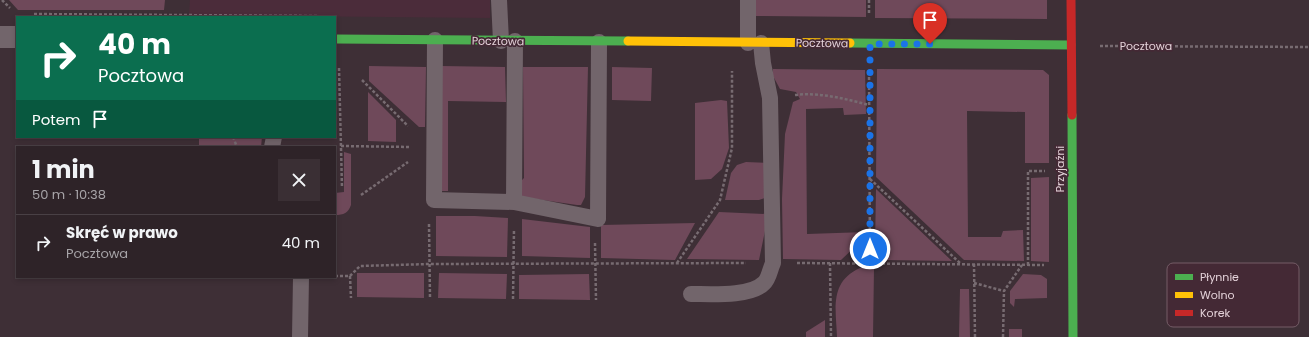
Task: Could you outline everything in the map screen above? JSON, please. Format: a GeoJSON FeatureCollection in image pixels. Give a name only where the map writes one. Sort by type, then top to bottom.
{"type":"FeatureCollection","features":[{"type":"Feature","properties":{"kind":"street","name":"Przyjaźni"},"geometry":{"type":"LineString","coordinates":[[1071,0],[1073,337]]}},
{"type":"Feature","properties":{"kind":"street"},"geometry":{"type":"LineString","coordinates":[[0,37],[16,37]]}},
{"type":"Feature","properties":{"kind":"street","name":"Pocztowa"},"geometry":{"type":"LineString","coordinates":[[336,39],[1072,45]]}},
{"type":"Feature","properties":{"kind":"lane"},"geometry":{"type":"LineString","coordinates":[[499,0],[508,41],[514,202]]}},
{"type":"Feature","properties":{"kind":"lane"},"geometry":{"type":"LineString","coordinates":[[691,294],[730,294],[756,289],[766,283],[772,263],[770,98],[763,63],[755,43],[748,0]]}},
{"type":"Feature","properties":{"kind":"lane"},"geometry":{"type":"LineString","coordinates":[[435,40],[434,200],[514,202],[594,219],[598,219],[599,42]]}},
{"type":"Feature","properties":{"kind":"lane"},"geometry":{"type":"LineString","coordinates":[[300,337],[301,278]]}},
{"type":"Feature","properties":{"kind":"path"},"geometry":{"type":"LineString","coordinates":[[870,44],[870,263]]}},
{"type":"Feature","properties":{"kind":"path","name":"Pocztowa"},"geometry":{"type":"LineString","coordinates":[[1072,45],[1309,47]]}},
{"type":"Feature","properties":{"kind":"path"},"geometry":{"type":"LineString","coordinates":[[339,65],[342,188]]}},
{"type":"Feature","properties":{"kind":"path"},"geometry":{"type":"LineString","coordinates":[[677,264],[720,200],[732,148],[732,70]]}},
{"type":"Feature","properties":{"kind":"path"},"geometry":{"type":"LineString","coordinates":[[362,80],[412,129]]}},
{"type":"Feature","properties":{"kind":"path"},"geometry":{"type":"LineString","coordinates":[[770,98],[808,93],[850,100],[869,106]]}},
{"type":"Feature","properties":{"kind":"path"},"geometry":{"type":"LineString","coordinates":[[412,141],[412,153]]}},
{"type":"Feature","properties":{"kind":"path"},"geometry":{"type":"LineString","coordinates":[[341,146],[412,147]]}},
{"type":"Feature","properties":{"kind":"path"},"geometry":{"type":"LineString","coordinates":[[361,195],[412,160]]}},
{"type":"Feature","properties":{"kind":"path"},"geometry":{"type":"LineString","coordinates":[[1028,265],[1028,170],[1046,171]]}},
{"type":"Feature","properties":{"kind":"path"},"geometry":{"type":"LineString","coordinates":[[870,179],[961,264]]}},
{"type":"Feature","properties":{"kind":"path"},"geometry":{"type":"LineString","coordinates":[[430,298],[429,217],[434,200]]}},
{"type":"Feature","properties":{"kind":"path"},"geometry":{"type":"LineString","coordinates":[[513,299],[514,202]]}},
{"type":"Feature","properties":{"kind":"path"},"geometry":{"type":"LineString","coordinates":[[594,219],[596,300]]}},
{"type":"Feature","properties":{"kind":"path"},"geometry":{"type":"LineString","coordinates":[[830,263],[831,337]]}},
{"type":"Feature","properties":{"kind":"path"},"geometry":{"type":"LineString","coordinates":[[336,276],[350,276],[360,266],[430,264],[870,263],[1047,266]]}},
{"type":"Feature","properties":{"kind":"path"},"geometry":{"type":"LineString","coordinates":[[974,264],[975,337]]}},
{"type":"Feature","properties":{"kind":"path"},"geometry":{"type":"LineString","coordinates":[[1003,337],[1004,291],[1022,265]]}},
{"type":"Feature","properties":{"kind":"path"},"geometry":{"type":"LineString","coordinates":[[350,276],[350,298]]}},
{"type":"Feature","properties":{"kind":"path"},"geometry":{"type":"LineString","coordinates":[[974,283],[1004,291]]}},
{"type":"Feature","properties":{"kind":"shaded area"},"geometry":{"type":"Polygon","coordinates":[[[9,0],[165,0],[164,10],[18,10],[9,0]]]}},
{"type":"Feature","properties":{"kind":"shaded area"},"geometry":{"type":"Polygon","coordinates":[[[190,0],[490,0],[490,18],[189,15],[190,0]]]}},
{"type":"Feature","properties":{"kind":"shaded area"},"geometry":{"type":"Polygon","coordinates":[[[756,0],[866,0],[866,17],[756,16],[756,0]]]}},
{"type":"Feature","properties":{"kind":"shaded area"},"geometry":{"type":"Polygon","coordinates":[[[875,0],[1047,0],[1047,19],[875,18],[875,0]]]}},
{"type":"Feature","properties":{"kind":"shaded area"},"geometry":{"type":"Polygon","coordinates":[[[369,66],[426,67],[425,127],[419,127],[369,81],[369,66]]]}},
{"type":"Feature","properties":{"kind":"shaded area"},"geometry":{"type":"Polygon","coordinates":[[[441,66],[505,67],[506,102],[448,101],[448,191],[442,191],[441,66]]]}},
{"type":"Feature","properties":{"kind":"shaded area"},"geometry":{"type":"Polygon","coordinates":[[[523,67],[588,67],[585,197],[581,205],[522,197],[518,184],[524,178],[523,67]]]}},
{"type":"Feature","properties":{"kind":"shaded area"},"geometry":{"type":"Polygon","coordinates":[[[612,67],[652,68],[651,101],[612,100],[612,67]]]}},
{"type":"Feature","properties":{"kind":"shaded area"},"geometry":{"type":"Polygon","coordinates":[[[773,69],[865,70],[866,114],[844,115],[843,108],[806,109],[807,234],[866,232],[859,243],[841,260],[783,259],[782,199],[785,134],[793,102],[800,99],[796,92],[780,89],[773,76],[773,69]]]}},
{"type":"Feature","properties":{"kind":"shaded area"},"geometry":{"type":"Polygon","coordinates":[[[877,69],[1043,70],[1049,75],[1049,163],[1025,163],[1025,112],[967,111],[968,237],[1001,237],[1003,231],[1023,230],[1024,261],[964,260],[876,177],[877,69]]]}},
{"type":"Feature","properties":{"kind":"shaded area"},"geometry":{"type":"Polygon","coordinates":[[[368,92],[396,120],[396,142],[368,141],[368,92]]]}},
{"type":"Feature","properties":{"kind":"shaded area"},"geometry":{"type":"Polygon","coordinates":[[[721,100],[727,101],[729,148],[722,169],[711,179],[695,180],[695,103],[721,100]]]}},
{"type":"Feature","properties":{"kind":"shaded area"},"geometry":{"type":"Polygon","coordinates":[[[199,138],[262,138],[261,146],[199,146],[199,138]]]}},
{"type":"Feature","properties":{"kind":"shaded area"},"geometry":{"type":"Polygon","coordinates":[[[344,152],[351,154],[351,205],[345,213],[336,215],[336,193],[344,192],[344,152]]]}},
{"type":"Feature","properties":{"kind":"shaded area"},"geometry":{"type":"Polygon","coordinates":[[[746,162],[767,163],[767,197],[759,200],[725,200],[731,173],[737,165],[746,162]]]}},
{"type":"Feature","properties":{"kind":"shaded area"},"geometry":{"type":"Polygon","coordinates":[[[1049,177],[1049,262],[1031,261],[1031,178],[1049,177]]]}},
{"type":"Feature","properties":{"kind":"shaded area"},"geometry":{"type":"Polygon","coordinates":[[[876,189],[952,261],[886,260],[880,256],[875,247],[876,189]]]}},
{"type":"Feature","properties":{"kind":"shaded area"},"geometry":{"type":"Polygon","coordinates":[[[719,212],[767,214],[759,260],[687,259],[719,212]]]}},
{"type":"Feature","properties":{"kind":"shaded area"},"geometry":{"type":"Polygon","coordinates":[[[436,216],[508,218],[507,257],[436,256],[436,216]]]}},
{"type":"Feature","properties":{"kind":"shaded area"},"geometry":{"type":"Polygon","coordinates":[[[522,219],[590,227],[590,258],[522,256],[522,219]]]}},
{"type":"Feature","properties":{"kind":"shaded area"},"geometry":{"type":"Polygon","coordinates":[[[695,223],[675,260],[601,258],[601,225],[695,223]]]}},
{"type":"Feature","properties":{"kind":"shaded area"},"geometry":{"type":"Polygon","coordinates":[[[860,268],[874,268],[873,337],[837,337],[836,297],[843,281],[850,274],[860,268]]]}},
{"type":"Feature","properties":{"kind":"shaded area"},"geometry":{"type":"Polygon","coordinates":[[[357,273],[424,273],[424,298],[357,297],[357,273]]]}},
{"type":"Feature","properties":{"kind":"shaded area"},"geometry":{"type":"Polygon","coordinates":[[[439,273],[507,274],[506,299],[438,298],[439,273]]]}},
{"type":"Feature","properties":{"kind":"shaded area"},"geometry":{"type":"Polygon","coordinates":[[[589,274],[590,300],[519,299],[519,275],[589,274]]]}},
{"type":"Feature","properties":{"kind":"shaded area"},"geometry":{"type":"Polygon","coordinates":[[[1023,274],[1041,275],[1047,279],[1047,298],[1015,299],[1014,307],[1010,303],[1010,291],[1023,274]]]}},
{"type":"Feature","properties":{"kind":"shaded area"},"geometry":{"type":"Polygon","coordinates":[[[960,289],[969,289],[970,337],[959,337],[960,289]]]}},
{"type":"Feature","properties":{"kind":"shaded area"},"geometry":{"type":"Polygon","coordinates":[[[825,320],[825,337],[806,337],[806,332],[825,320]]]}},
{"type":"Feature","properties":{"kind":"shaded area"},"geometry":{"type":"Polygon","coordinates":[[[1009,329],[1022,329],[1022,337],[1009,337],[1009,329]]]}},
{"type":"Feature","properties":{"kind":"traffic: fast"},"geometry":{"type":"LineString","coordinates":[[336,39],[628,41]]}},
{"type":"Feature","properties":{"kind":"traffic: fast"},"geometry":{"type":"LineString","coordinates":[[850,43],[1071,45]]}},
{"type":"Feature","properties":{"kind":"traffic: fast"},"geometry":{"type":"LineString","coordinates":[[1072,115],[1073,337]]}},
{"type":"Feature","properties":{"kind":"traffic: slow"},"geometry":{"type":"LineString","coordinates":[[628,41],[850,43]]}},
{"type":"Feature","properties":{"kind":"traffic: jam"},"geometry":{"type":"LineString","coordinates":[[1071,0],[1072,115]]}},
{"type":"Feature","properties":{"kind":"route"},"geometry":{"type":"LineString","coordinates":[[870,249],[870,44],[930,44]]}}]}
